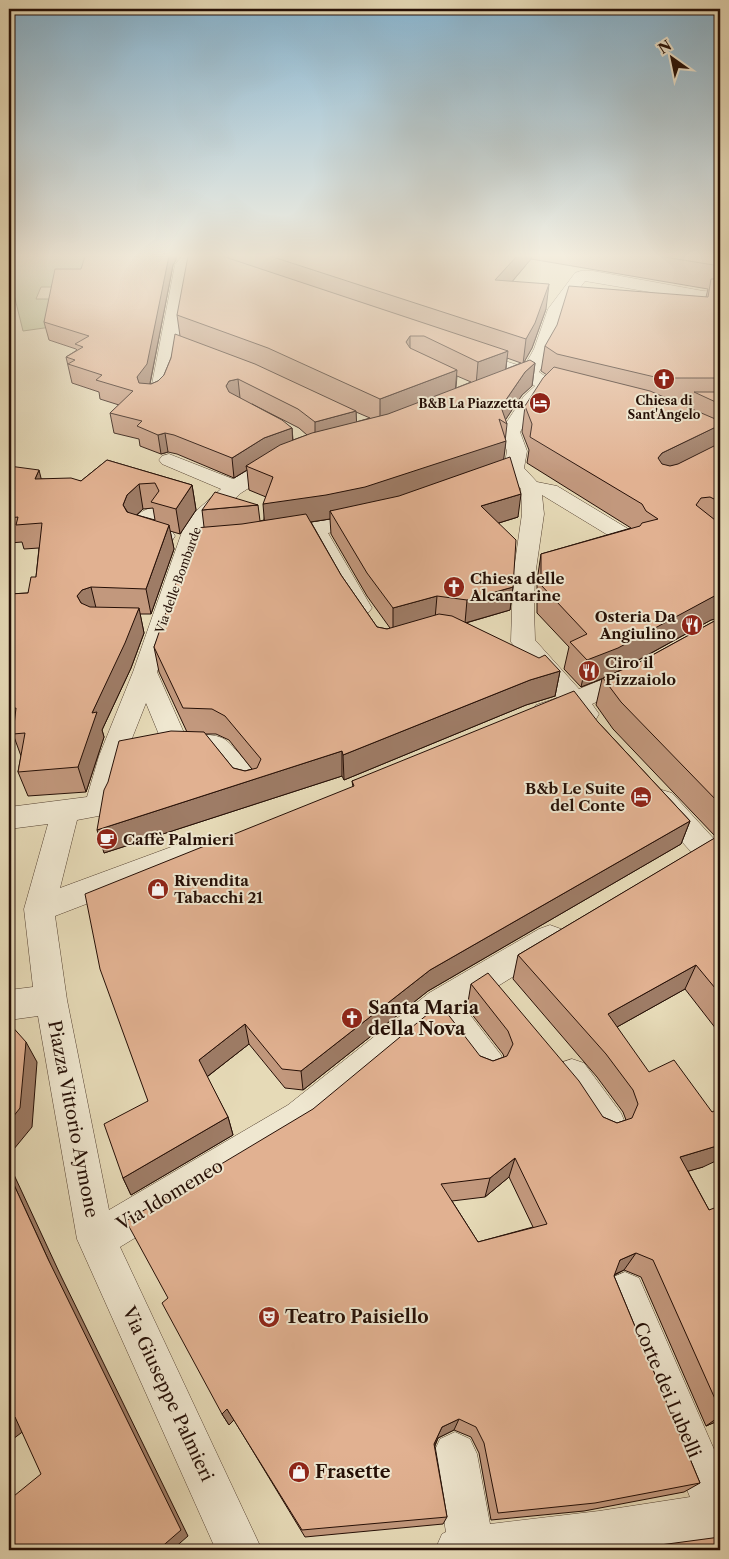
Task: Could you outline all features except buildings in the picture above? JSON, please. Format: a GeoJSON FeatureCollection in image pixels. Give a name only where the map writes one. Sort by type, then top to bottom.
{"type":"FeatureCollection","features":[{"type":"Feature","properties":{"kind":"street"},"geometry":{"type":"LineString","coordinates":[[151,397],[161,385],[172,329]]}},
{"type":"Feature","properties":{"kind":"street"},"geometry":{"type":"LineString","coordinates":[[502,382],[529,374],[543,349],[550,329]]}},
{"type":"Feature","properties":{"kind":"street"},"geometry":{"type":"LineString","coordinates":[[170,342],[189,349]]}},
{"type":"Feature","properties":{"kind":"street"},"geometry":{"type":"LineString","coordinates":[[454,349],[529,374],[546,386],[594,397]]}},
{"type":"Feature","properties":{"kind":"street"},"geometry":{"type":"LineString","coordinates":[[546,386],[531,400],[510,432],[517,451],[505,473],[531,488],[550,490],[627,538],[625,546],[588,557]]}},
{"type":"Feature","properties":{"kind":"street","name":"Via delle Bombarde"},"geometry":{"type":"LineString","coordinates":[[65,812],[100,806],[112,756],[145,672],[152,623],[197,544],[195,526],[208,510],[259,471],[296,454]]}},
{"type":"Feature","properties":{"kind":"street"},"geometry":{"type":"LineString","coordinates":[[169,460],[237,488]]}},
{"type":"Feature","properties":{"kind":"street"},"geometry":{"type":"LineString","coordinates":[[531,488],[533,574],[514,641],[576,701],[603,736]]}},
{"type":"Feature","properties":{"kind":"street"},"geometry":{"type":"LineString","coordinates":[[151,514],[143,521],[141,530],[197,544]]}},
{"type":"Feature","properties":{"kind":"street"},"geometry":{"type":"LineString","coordinates":[[262,537],[347,524],[384,515]]}},
{"type":"Feature","properties":{"kind":"street"},"geometry":{"type":"LineString","coordinates":[[315,529],[370,622]]}},
{"type":"Feature","properties":{"kind":"street"},"geometry":{"type":"LineString","coordinates":[[517,722],[621,683],[656,665]]}},
{"type":"Feature","properties":{"kind":"street"},"geometry":{"type":"LineString","coordinates":[[145,672],[176,744]]}},
{"type":"Feature","properties":{"kind":"street"},"geometry":{"type":"LineString","coordinates":[[112,756],[176,744],[216,746],[248,784]]}},
{"type":"Feature","properties":{"kind":"street"},"geometry":{"type":"LineString","coordinates":[[644,782],[701,854]]}},
{"type":"Feature","properties":{"kind":"street"},"geometry":{"type":"LineString","coordinates":[[9,818],[65,812]]}},
{"type":"Feature","properties":{"kind":"street","name":"Piazza Vittorio Aymone"},"geometry":{"type":"LineString","coordinates":[[65,812],[39,909],[51,1000],[96,1239]]}},
{"type":"Feature","properties":{"kind":"street"},"geometry":{"type":"LineString","coordinates":[[39,909],[224,840]]}},
{"type":"Feature","properties":{"kind":"street","name":"Via Idomeneo"},"geometry":{"type":"LineString","coordinates":[[96,1239],[302,1117],[441,1003],[497,987],[579,921]]}},
{"type":"Feature","properties":{"kind":"street","name":"Piazza Vittorio Aymone"},"geometry":{"type":"LineString","coordinates":[[9,1005],[51,1000]]}},
{"type":"Feature","properties":{"kind":"street"},"geometry":{"type":"LineString","coordinates":[[441,1003],[489,1066]]}},
{"type":"Feature","properties":{"kind":"street"},"geometry":{"type":"LineString","coordinates":[[552,1051],[584,1090],[608,1125]]}},
{"type":"Feature","properties":{"kind":"street","name":"Via Giuseppe Palmieri"},"geometry":{"type":"LineString","coordinates":[[96,1239],[239,1550]]}},
{"type":"Feature","properties":{"kind":"street","name":"Corte dei Lubelli"},"geometry":{"type":"LineString","coordinates":[[625,1292],[720,1516]]}},
{"type":"Feature","properties":{"kind":"street"},"geometry":{"type":"LineString","coordinates":[[455,1454],[465,1549],[601,1542],[720,1516]]}},
{"type":"Feature","properties":{"kind":"green space"},"geometry":{"type":"Polygon","coordinates":[[[22,329],[39,329],[23,331],[22,329]]]}},
{"type":"Feature","properties":{"kind":"place","name":"Chiesa di Sant'Angelo"},"geometry":{"type":"Point","coordinates":[664,379]}},
{"type":"Feature","properties":{"kind":"place","name":"B&B La Piazzetta"},"geometry":{"type":"Point","coordinates":[540,403]}},
{"type":"Feature","properties":{"kind":"place","name":"Chiesa delle Alcantarine"},"geometry":{"type":"Point","coordinates":[454,587]}},
{"type":"Feature","properties":{"kind":"place","name":"Osteria Da Angiulino"},"geometry":{"type":"Point","coordinates":[692,625]}},
{"type":"Feature","properties":{"kind":"place","name":"Ciro il Pizzaiolo"},"geometry":{"type":"Point","coordinates":[589,671]}},
{"type":"Feature","properties":{"kind":"place","name":"B&b Le Suite del Conte"},"geometry":{"type":"Point","coordinates":[641,797]}},
{"type":"Feature","properties":{"kind":"place","name":"Caffè Palmieri"},"geometry":{"type":"Point","coordinates":[107,839]}},
{"type":"Feature","properties":{"kind":"place","name":"Rivendita Tabacchi 21"},"geometry":{"type":"Point","coordinates":[158,889]}},
{"type":"Feature","properties":{"kind":"place","name":"Santa Maria della Nova"},"geometry":{"type":"Point","coordinates":[352,1018]}},
{"type":"Feature","properties":{"kind":"place","name":"Teatro Paisiello"},"geometry":{"type":"Point","coordinates":[269,1317]}},
{"type":"Feature","properties":{"kind":"place","name":"Frasette"},"geometry":{"type":"Point","coordinates":[299,1472]}}]}
